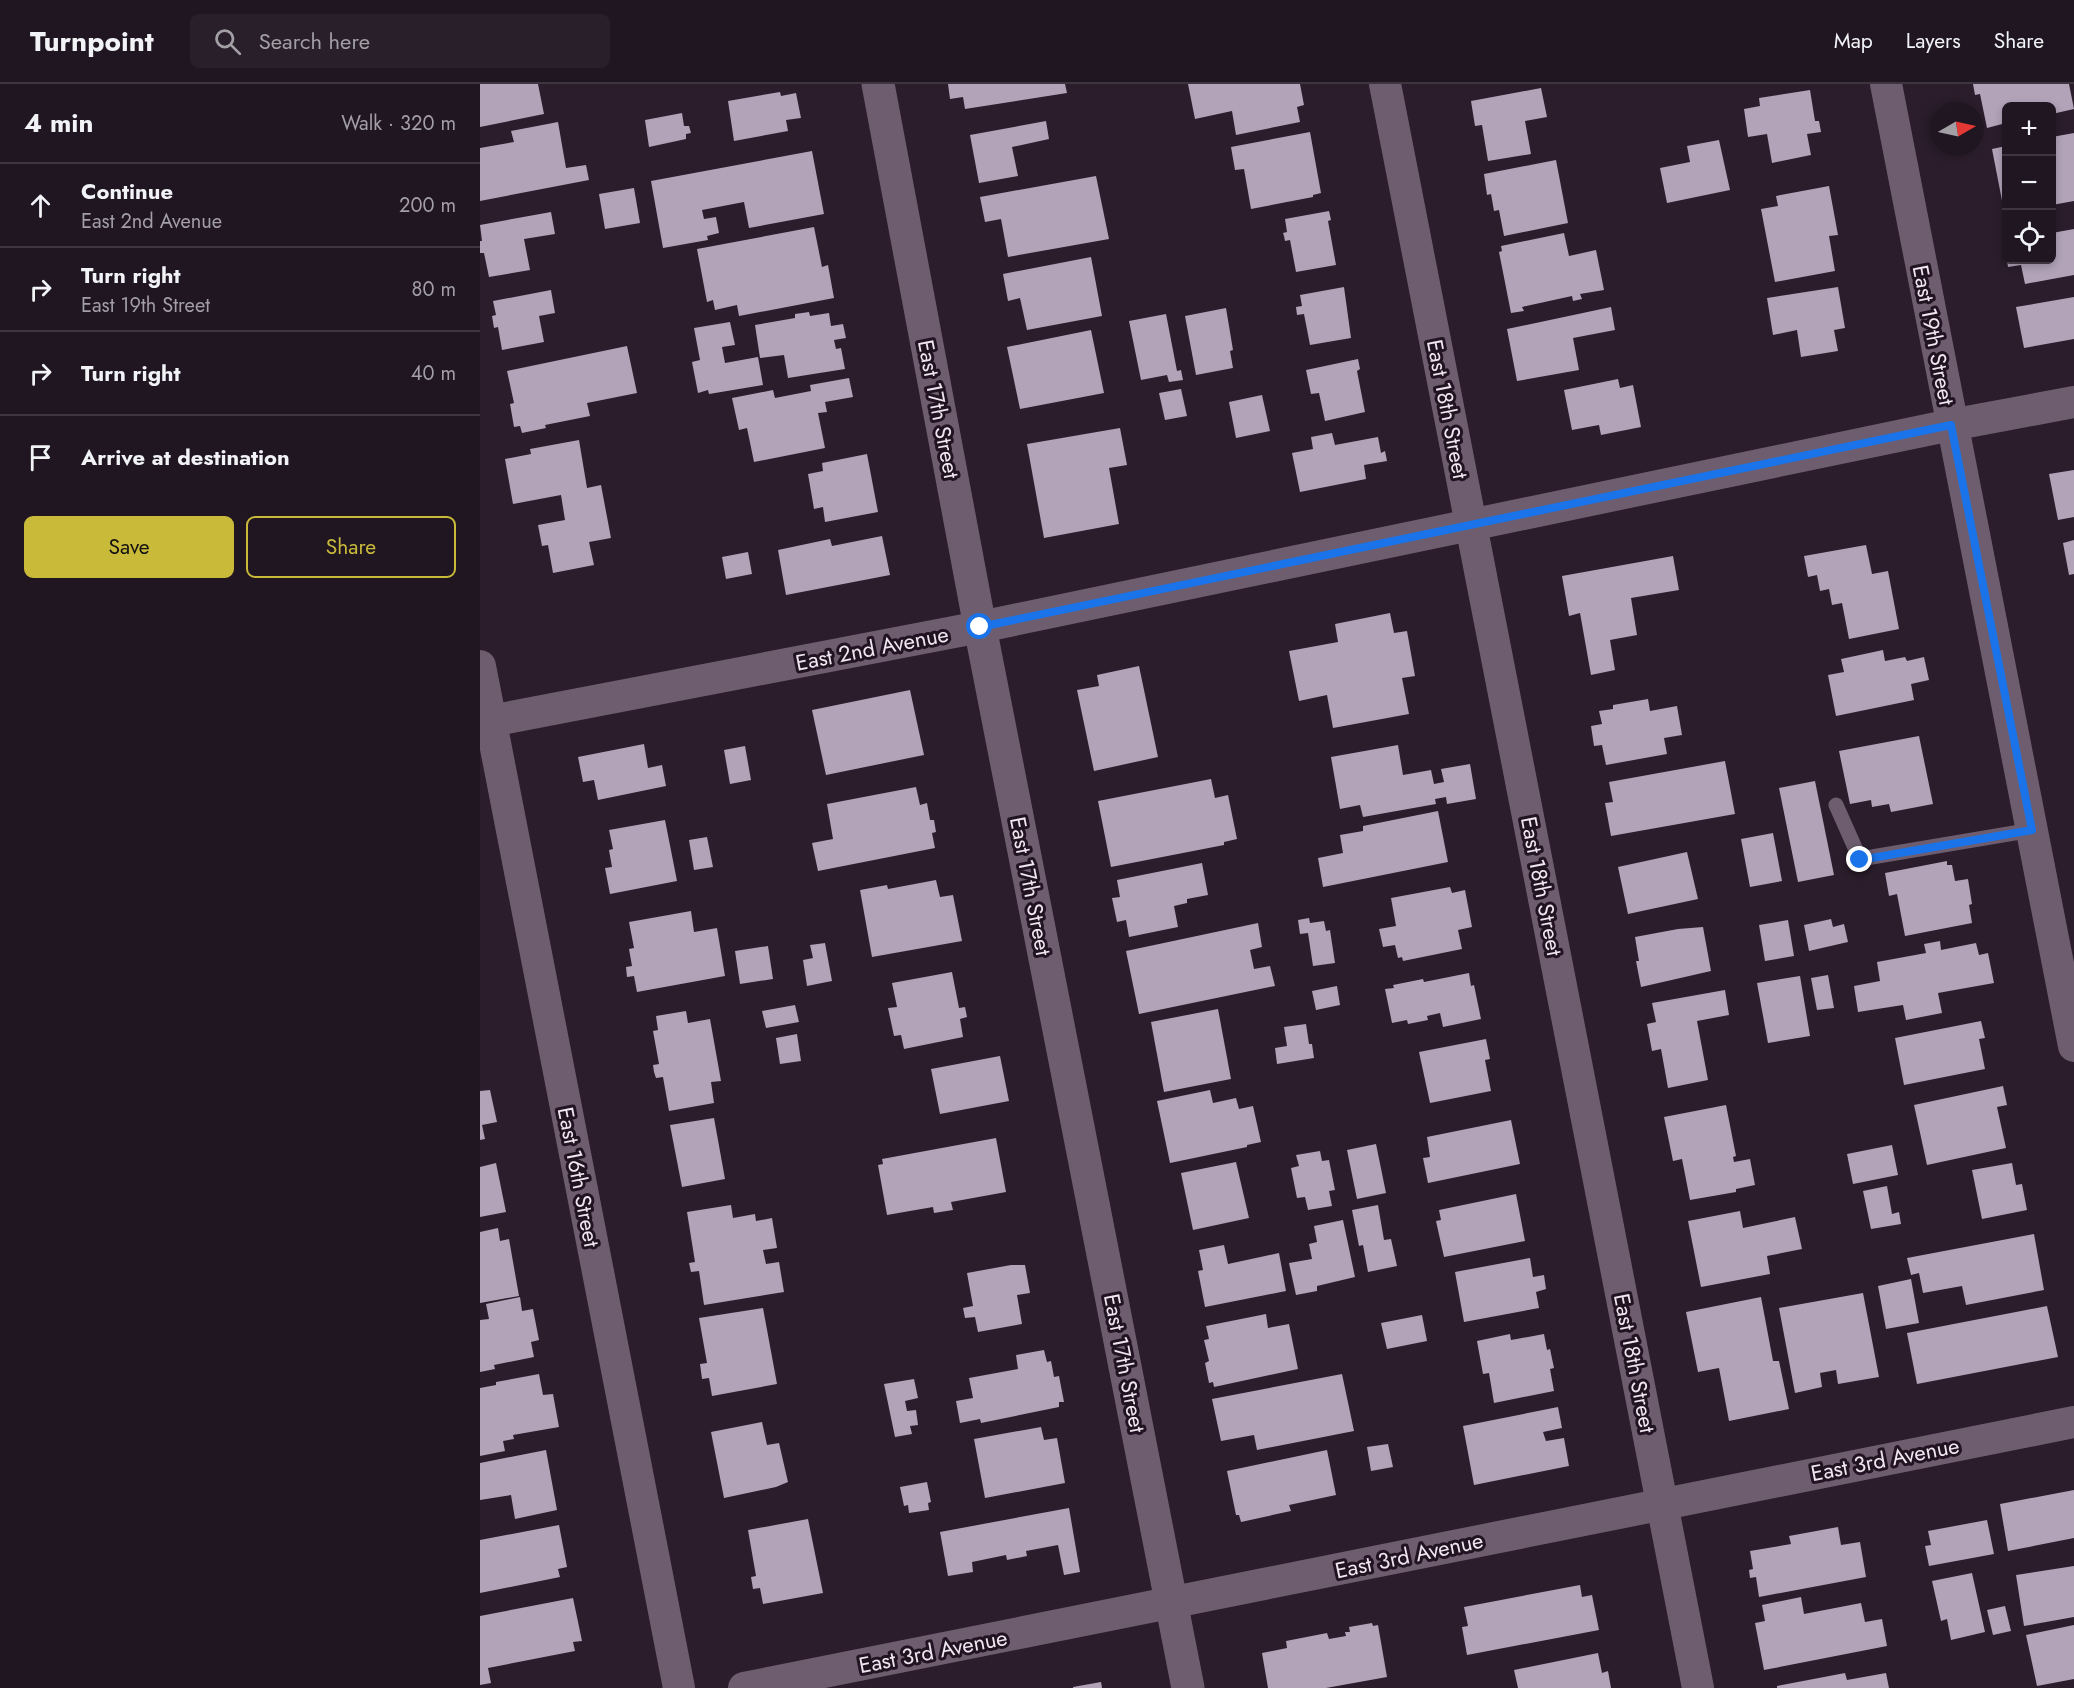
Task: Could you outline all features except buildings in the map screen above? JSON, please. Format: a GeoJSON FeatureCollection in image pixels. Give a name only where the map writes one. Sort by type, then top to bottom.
{"type":"FeatureCollection","features":[{"type":"Feature","properties":{"kind":"street","name":"East 17th Street"},"geometry":{"type":"LineString","coordinates":[[878,84],[980,627],[1188,1688]]}},
{"type":"Feature","properties":{"kind":"street","name":"East 18th Street"},"geometry":{"type":"LineString","coordinates":[[1385,84],[1698,1688]]}},
{"type":"Feature","properties":{"kind":"street","name":"East 19th Street"},"geometry":{"type":"LineString","coordinates":[[1886,84],[2074,1046]]}},
{"type":"Feature","properties":{"kind":"street","name":"East 2nd Avenue"},"geometry":{"type":"LineString","coordinates":[[485,722],[980,627],[1951,425],[2074,402]]}},
{"type":"Feature","properties":{"kind":"street","name":"East 16th Street"},"geometry":{"type":"LineString","coordinates":[[480,666],[485,722],[679,1688]]}},
{"type":"Feature","properties":{"kind":"street","name":"East 3rd Avenue"},"geometry":{"type":"LineString","coordinates":[[744,1688],[2074,1422]]}},
{"type":"Feature","properties":{"kind":"lane"},"geometry":{"type":"LineString","coordinates":[[1836,806],[1860,860],[2032,830]]}},
{"type":"Feature","properties":{"kind":"route"},"geometry":{"type":"LineString","coordinates":[[980,627],[1951,425],[2032,830],[1860,860]]}}]}
